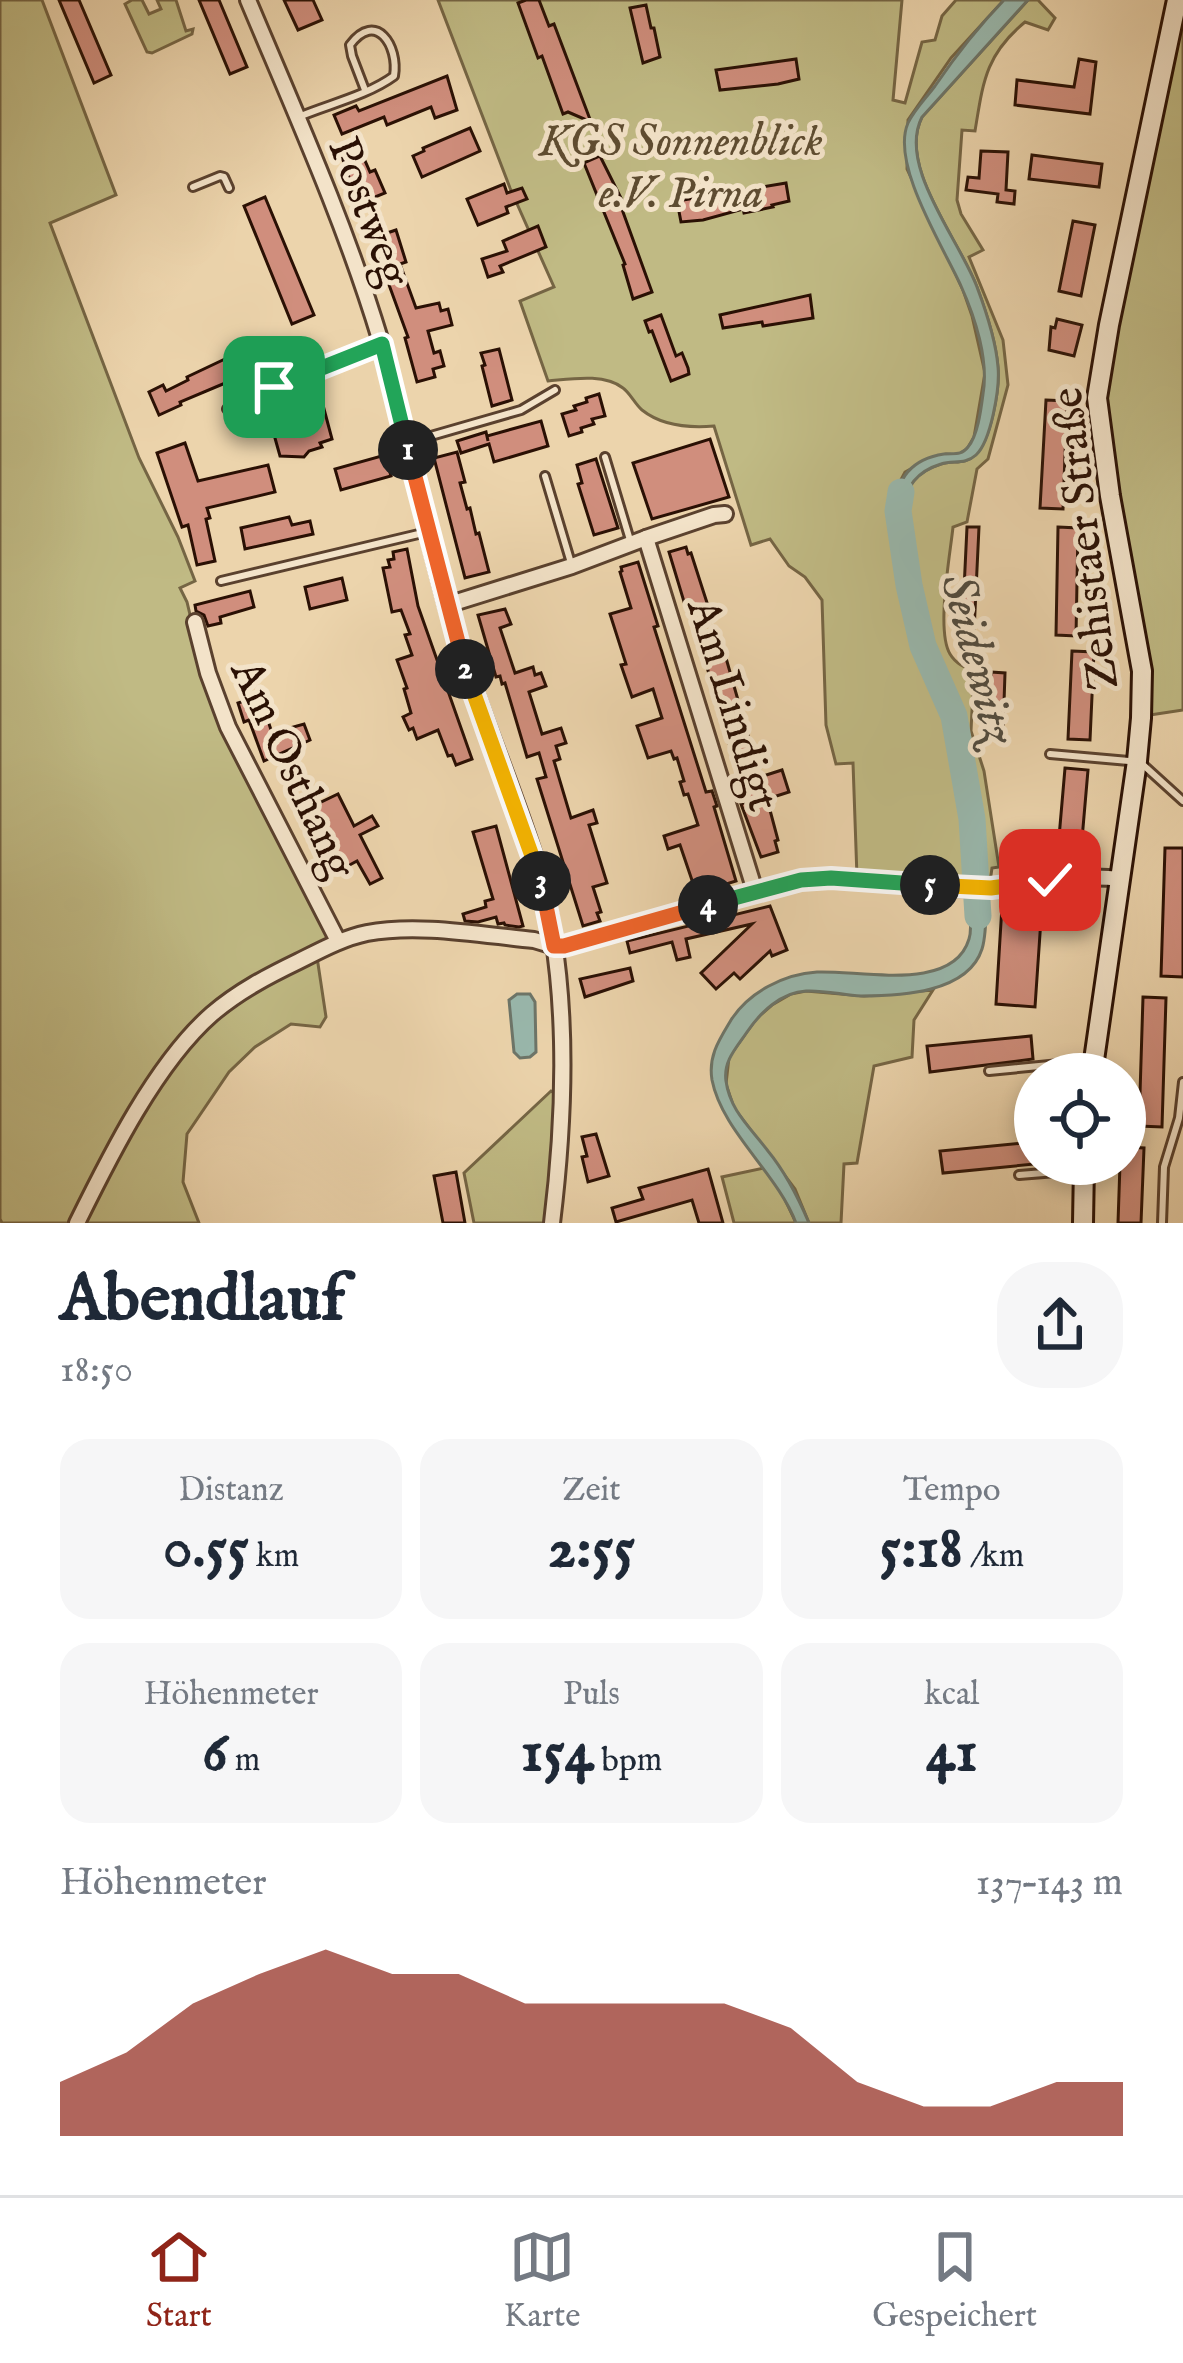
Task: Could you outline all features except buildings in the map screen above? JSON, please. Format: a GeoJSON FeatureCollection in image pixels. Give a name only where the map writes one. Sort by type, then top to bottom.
{"type":"FeatureCollection","features":[{"type":"Feature","properties":{"kind":"main road","name":"Zehistaer Straße"},"geometry":{"type":"LineString","coordinates":[[1095,1053],[1142,718],[1142,671],[1097,398],[1178,0]]}},
{"type":"Feature","properties":{"kind":"main road"},"geometry":{"type":"LineString","coordinates":[[1083,1223],[1084,1185]]}},
{"type":"Feature","properties":{"kind":"street","name":"Postweg"},"geometry":{"type":"LineString","coordinates":[[248,0],[345,236],[382,344],[465,669],[537,864],[554,946],[563,1061],[552,1223]]}},
{"type":"Feature","properties":{"kind":"street"},"geometry":{"type":"LineString","coordinates":[[447,605],[724,514]]}},
{"type":"Feature","properties":{"kind":"street","name":"Am Lindigt"},"geometry":{"type":"LineString","coordinates":[[639,542],[755,891]]}},
{"type":"Feature","properties":{"kind":"street","name":"Am Osthang"},"geometry":{"type":"LineString","coordinates":[[195,622],[228,727],[338,941]]}},
{"type":"Feature","properties":{"kind":"street"},"geometry":{"type":"LineString","coordinates":[[554,946],[801,880],[991,888],[1087,876],[1120,879]]}},
{"type":"Feature","properties":{"kind":"street","name":"Am Osthang"},"geometry":{"type":"LineString","coordinates":[[76,1223],[156,1082],[209,1017],[239,992],[338,941],[368,933],[402,929],[534,940],[554,946]]}},
{"type":"Feature","properties":{"kind":"lane"},"geometry":{"type":"LineString","coordinates":[[297,118],[387,82],[394,76],[386,35],[381,32],[358,35],[350,45],[365,90]]}},
{"type":"Feature","properties":{"kind":"lane"},"geometry":{"type":"LineString","coordinates":[[193,187],[220,176],[229,188]]}},
{"type":"Feature","properties":{"kind":"lane"},"geometry":{"type":"LineString","coordinates":[[227,409],[382,344]]}},
{"type":"Feature","properties":{"kind":"lane"},"geometry":{"type":"LineString","coordinates":[[406,443],[521,410],[555,390]]}},
{"type":"Feature","properties":{"kind":"lane"},"geometry":{"type":"LineString","coordinates":[[605,457],[639,542]]}},
{"type":"Feature","properties":{"kind":"lane"},"geometry":{"type":"LineString","coordinates":[[545,476],[572,566]]}},
{"type":"Feature","properties":{"kind":"lane"},"geometry":{"type":"LineString","coordinates":[[221,581],[427,532]]}},
{"type":"Feature","properties":{"kind":"lane"},"geometry":{"type":"LineString","coordinates":[[1050,754],[1137,761],[1183,801]]}},
{"type":"Feature","properties":{"kind":"lane"},"geometry":{"type":"LineString","coordinates":[[989,1071],[1014,1070]]}},
{"type":"Feature","properties":{"kind":"lane"},"geometry":{"type":"LineString","coordinates":[[1162,1223],[1164,1167],[1179,1118],[1183,1082]]}},
{"type":"Feature","properties":{"kind":"green space"},"geometry":{"type":"Polygon","coordinates":[[[0,0],[42,0],[116,195],[50,223],[139,458],[195,581],[180,588],[232,752],[330,936],[319,947],[278,967],[183,1042],[74,1223],[2,1223],[0,1219],[0,0]]]}},
{"type":"Feature","properties":{"kind":"green space"},"geometry":{"type":"Polygon","coordinates":[[[142,0],[149,14],[161,9],[157,0],[176,0],[186,31],[193,29],[192,34],[147,52],[125,4],[142,0]]]}},
{"type":"Feature","properties":{"kind":"green space","name":"KGS Sonnenblick e.V. Pirna"},"geometry":{"type":"Polygon","coordinates":[[[438,0],[902,0],[893,100],[905,103],[922,42],[935,40],[942,16],[956,0],[1004,0],[951,58],[908,120],[907,169],[963,290],[985,373],[974,437],[967,449],[958,455],[931,458],[905,472],[896,489],[895,510],[923,646],[954,716],[972,819],[977,883],[857,877],[853,763],[836,764],[826,725],[822,600],[770,539],[751,545],[714,426],[658,420],[623,388],[606,380],[548,381],[520,301],[554,287],[510,188],[438,0]]]}},
{"type":"Feature","properties":{"kind":"green space"},"geometry":{"type":"Polygon","coordinates":[[[1028,0],[1038,0],[1055,18],[1048,30],[1025,22],[994,58],[975,131],[962,130],[957,200],[983,250],[969,257],[1003,340],[1008,385],[988,459],[977,469],[967,522],[953,527],[944,611],[950,654],[960,665],[974,670],[971,731],[984,771],[999,867],[992,868],[990,882],[985,882],[971,762],[919,602],[904,510],[919,475],[941,464],[967,460],[981,448],[993,414],[998,367],[977,287],[924,180],[916,136],[922,117],[1028,0]]]}},
{"type":"Feature","properties":{"kind":"green space"},"geometry":{"type":"Polygon","coordinates":[[[1183,0],[1183,710],[1150,715],[1149,669],[1110,455],[1106,398],[1115,317],[1183,0]]]}},
{"type":"Feature","properties":{"kind":"green space"},"geometry":{"type":"Polygon","coordinates":[[[317,957],[326,1017],[320,1027],[291,1024],[255,1047],[229,1072],[187,1134],[183,1182],[199,1223],[80,1223],[110,1164],[187,1048],[240,996],[317,957]]]}},
{"type":"Feature","properties":{"kind":"green space"},"geometry":{"type":"Polygon","coordinates":[[[933,990],[914,1020],[912,1057],[874,1066],[857,1163],[844,1164],[841,1223],[809,1223],[795,1189],[734,1108],[726,1084],[729,1057],[757,1018],[791,994],[864,996],[933,990]]]}},
{"type":"Feature","properties":{"kind":"green space"},"geometry":{"type":"Polygon","coordinates":[[[551,1091],[556,1094],[546,1223],[474,1223],[464,1173],[551,1091]]]}},
{"type":"Feature","properties":{"kind":"green space"},"geometry":{"type":"Polygon","coordinates":[[[764,1168],[796,1223],[734,1223],[722,1177],[764,1168]]]}},
{"type":"Feature","properties":{"kind":"water"},"geometry":{"type":"Polygon","coordinates":[[[1004,0],[1028,0],[922,117],[916,136],[924,180],[977,287],[990,327],[998,367],[993,414],[976,455],[941,464],[919,476],[910,487],[904,510],[919,602],[971,762],[985,882],[977,883],[972,819],[954,716],[923,646],[895,510],[907,472],[923,460],[960,453],[971,442],[980,414],[984,367],[966,298],[912,183],[904,140],[917,109],[1004,0]]]}},
{"type":"Feature","properties":{"kind":"water"},"geometry":{"type":"Polygon","coordinates":[[[986,893],[982,949],[963,975],[913,993],[861,996],[806,991],[788,995],[758,1018],[732,1055],[726,1074],[728,1092],[742,1119],[780,1168],[809,1223],[796,1223],[718,1099],[712,1063],[722,1034],[747,1001],[792,976],[817,972],[903,975],[945,967],[960,956],[969,939],[966,894],[986,893]]]}},
{"type":"Feature","properties":{"kind":"water"},"geometry":{"type":"Polygon","coordinates":[[[530,994],[535,1002],[536,1052],[530,1057],[520,1058],[514,1052],[509,1000],[530,994]]]}},
{"type":"Feature","properties":{"kind":"waterway","name":"Seidewitz"},"geometry":{"type":"LineString","coordinates":[[901,492],[898,511],[923,646],[954,716],[972,819],[978,916]]}},
{"type":"Feature","properties":{"kind":"route"},"geometry":{"type":"LineString","coordinates":[[274,387],[382,344],[465,669],[537,864],[554,946],[801,880],[966,888],[1050,880]]}}]}
